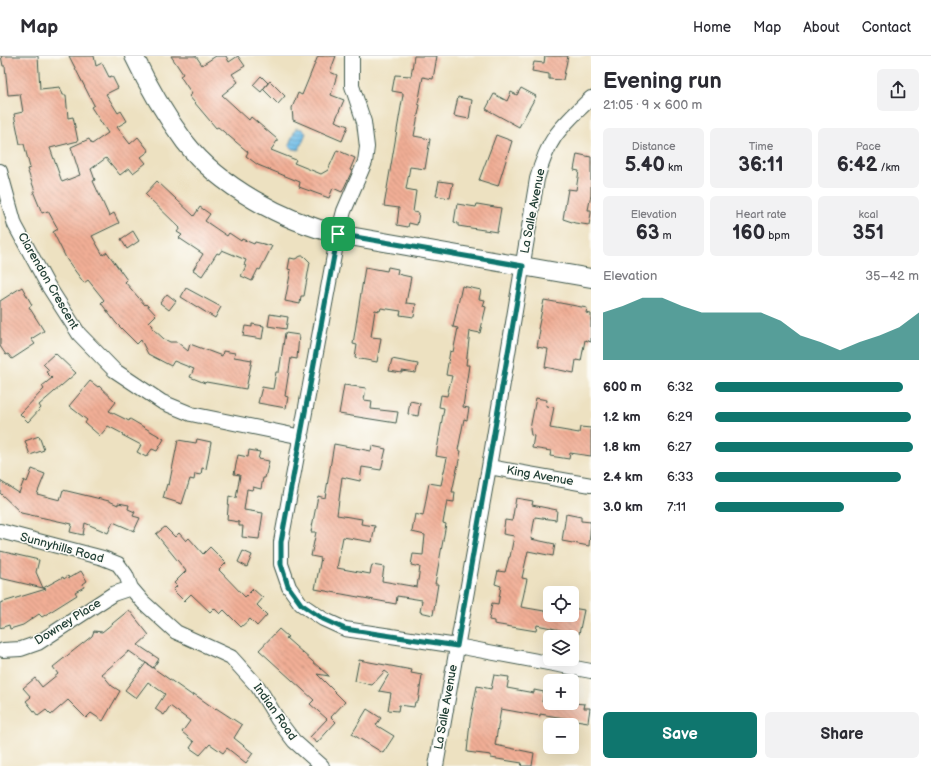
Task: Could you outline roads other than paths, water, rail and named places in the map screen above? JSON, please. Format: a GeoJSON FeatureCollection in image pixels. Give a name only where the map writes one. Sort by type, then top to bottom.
{"type":"FeatureCollection","features":[{"type":"Feature","properties":{"kind":"street"},"geometry":{"type":"LineString","coordinates":[[134,56],[158,102],[186,143],[211,168],[249,197],[274,211],[317,229],[338,234],[591,278]]}},
{"type":"Feature","properties":{"kind":"street"},"geometry":{"type":"LineString","coordinates":[[352,56],[352,86],[364,122],[367,146],[365,162],[344,211],[338,234],[302,437],[281,542],[281,564],[288,586],[301,604],[323,619],[345,629],[457,646],[591,670]]}},
{"type":"Feature","properties":{"kind":"street","name":"La Salle Avenue"},"geometry":{"type":"LineString","coordinates":[[436,766],[489,467],[537,179],[544,155],[552,139],[569,118],[591,98]]}},
{"type":"Feature","properties":{"kind":"street","name":"Clarendon Crescent"},"geometry":{"type":"LineString","coordinates":[[0,171],[15,224],[47,284],[79,334],[114,370],[162,402],[192,414],[302,437]]}},
{"type":"Feature","properties":{"kind":"street","name":"King Avenue"},"geometry":{"type":"LineString","coordinates":[[489,467],[591,485]]}},
{"type":"Feature","properties":{"kind":"street","name":"Sunnyhills Road"},"geometry":{"type":"LineString","coordinates":[[0,531],[104,558],[118,564],[126,575],[131,588],[143,602],[176,632],[231,657]]}},
{"type":"Feature","properties":{"kind":"street","name":"Downey Place"},"geometry":{"type":"LineString","coordinates":[[3,650],[21,649],[38,643],[113,594],[131,588]]}},
{"type":"Feature","properties":{"kind":"street","name":"Indian Road"},"geometry":{"type":"LineString","coordinates":[[231,657],[258,687],[278,720],[294,741],[322,766]]}},
{"type":"Feature","properties":{"kind":"water"},"geometry":{"type":"Polygon","coordinates":[[[296,128],[302,129],[306,133],[299,150],[293,149],[289,145],[296,128]]]}}]}
